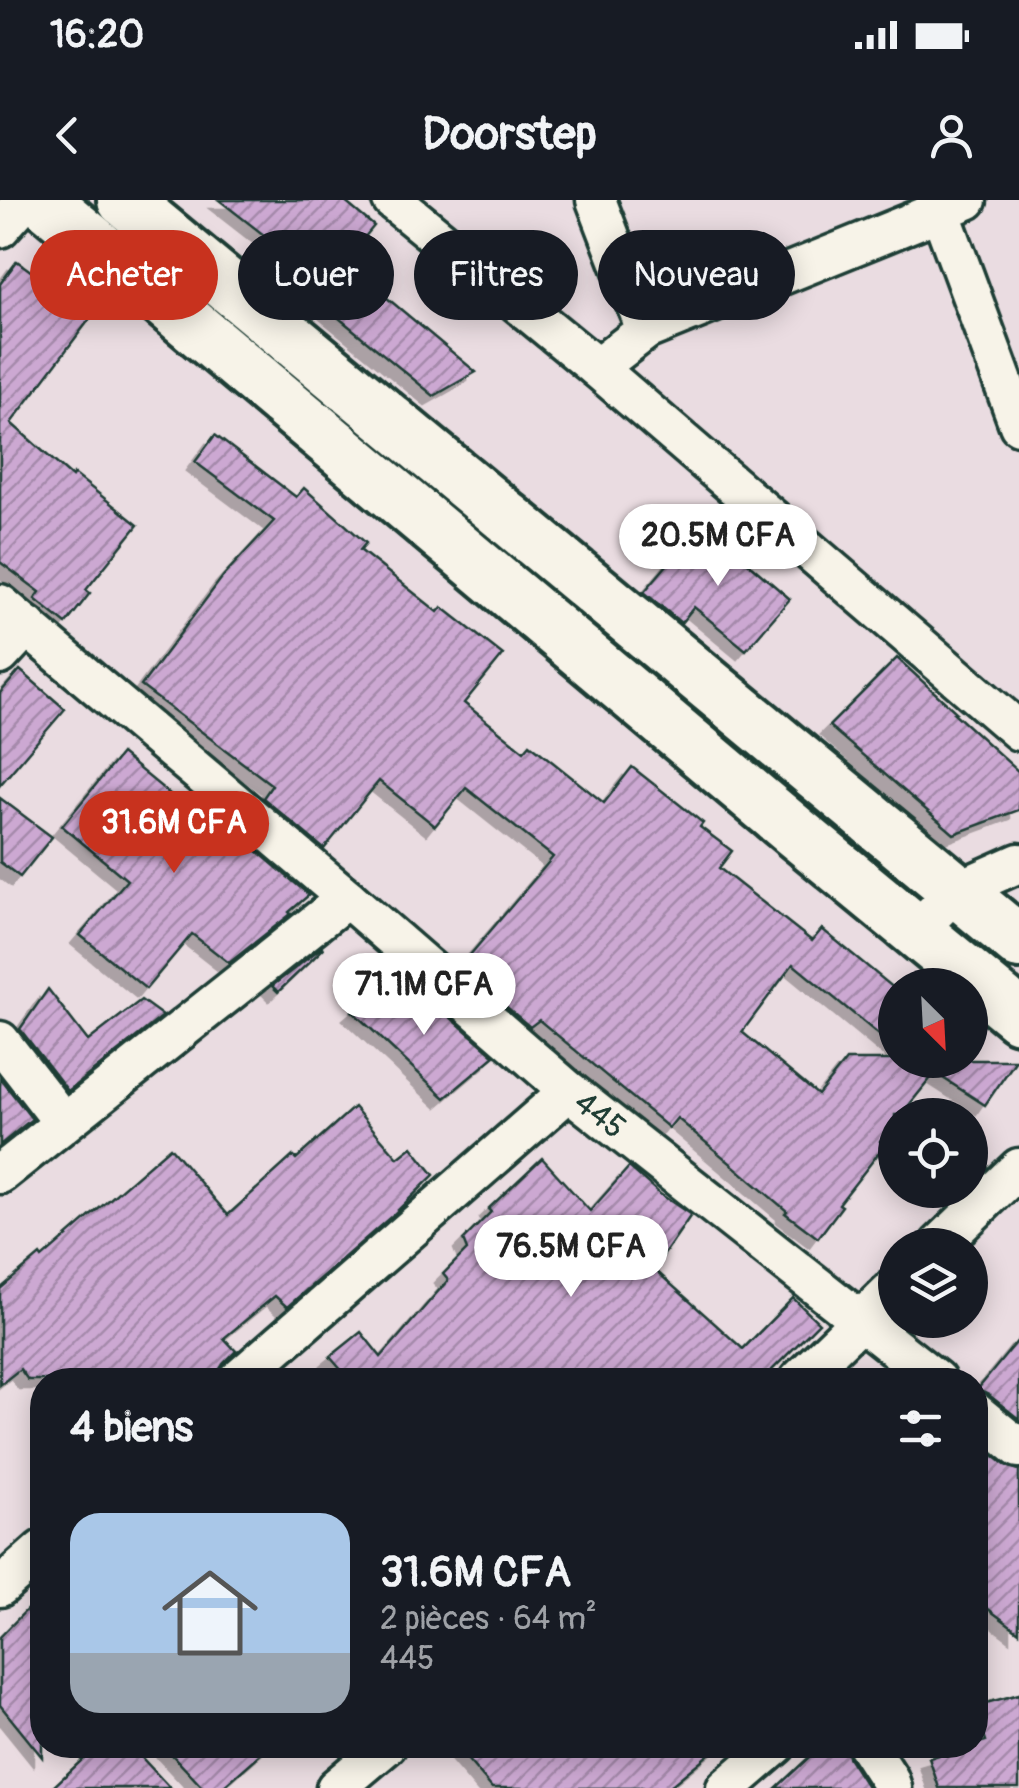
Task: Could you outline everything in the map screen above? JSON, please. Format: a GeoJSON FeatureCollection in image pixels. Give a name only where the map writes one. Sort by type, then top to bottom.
{"type":"FeatureCollection","features":[{"type":"Feature","properties":{"kind":"main road"},"geometry":{"type":"LineString","coordinates":[[43,200],[1019,1016]]}},
{"type":"Feature","properties":{"kind":"main road"},"geometry":{"type":"LineString","coordinates":[[124,200],[1019,942]]}},
{"type":"Feature","properties":{"kind":"street"},"geometry":{"type":"LineString","coordinates":[[0,228],[25,200]]}},
{"type":"Feature","properties":{"kind":"street"},"geometry":{"type":"LineString","coordinates":[[392,200],[597,368],[1019,730]]}},
{"type":"Feature","properties":{"kind":"street"},"geometry":{"type":"LineString","coordinates":[[596,200],[646,330]]}},
{"type":"Feature","properties":{"kind":"street"},"geometry":{"type":"LineString","coordinates":[[597,368],[646,330],[948,204],[1019,425]]}},
{"type":"Feature","properties":{"kind":"street"},"geometry":{"type":"LineString","coordinates":[[0,655],[14,615]]}},
{"type":"Feature","properties":{"kind":"street","name":"445"},"geometry":{"type":"LineString","coordinates":[[14,615],[569,1091],[921,1368]]}},
{"type":"Feature","properties":{"kind":"street"},"geometry":{"type":"LineString","coordinates":[[916,932],[956,891],[1019,863]]}},
{"type":"Feature","properties":{"kind":"street"},"geometry":{"type":"LineString","coordinates":[[0,1174],[347,898]]}},
{"type":"Feature","properties":{"kind":"street"},"geometry":{"type":"LineString","coordinates":[[0,1041],[62,1122]]}},
{"type":"Feature","properties":{"kind":"street"},"geometry":{"type":"LineString","coordinates":[[252,1368],[569,1091]]}},
{"type":"Feature","properties":{"kind":"street"},"geometry":{"type":"LineString","coordinates":[[957,1228],[1019,1168]]}},
{"type":"Feature","properties":{"kind":"street"},"geometry":{"type":"LineString","coordinates":[[811,1368],[878,1304]]}},
{"type":"Feature","properties":{"kind":"street"},"geometry":{"type":"LineString","coordinates":[[988,1423],[1019,1448]]}},
{"type":"Feature","properties":{"kind":"street"},"geometry":{"type":"LineString","coordinates":[[0,1588],[30,1561]]}},
{"type":"Feature","properties":{"kind":"street"},"geometry":{"type":"LineString","coordinates":[[336,1788],[372,1758]]}},
{"type":"Feature","properties":{"kind":"street"},"geometry":{"type":"LineString","coordinates":[[726,1788],[761,1758]]}},
{"type":"Feature","properties":{"kind":"street"},"geometry":{"type":"LineString","coordinates":[[876,1758],[892,1788]]}},
{"type":"Feature","properties":{"kind":"building"},"geometry":{"type":"Polygon","coordinates":[[[219,200],[343,200],[374,226],[371,230],[257,230],[219,200]]]}},
{"type":"Feature","properties":{"kind":"building"},"geometry":{"type":"Polygon","coordinates":[[[17,261],[30,271],[30,320],[89,320],[11,423],[72,477],[74,474],[138,525],[86,590],[90,593],[66,624],[35,599],[40,592],[0,562],[0,284],[17,261]]]}},
{"type":"Feature","properties":{"kind":"building"},"geometry":{"type":"Polygon","coordinates":[[[394,304],[476,372],[434,396],[341,320],[394,320],[394,304]]]}},
{"type":"Feature","properties":{"kind":"building"},"geometry":{"type":"Polygon","coordinates":[[[215,435],[296,497],[304,488],[366,543],[360,550],[438,612],[442,607],[503,655],[464,703],[524,751],[530,744],[604,803],[632,767],[732,851],[719,868],[812,941],[822,929],[878,975],[878,1034],[793,964],[742,1032],[818,1095],[846,1060],[878,1060],[878,1078],[931,1078],[915,1098],[878,1098],[878,1154],[818,1238],[677,1118],[669,1128],[539,1020],[530,1027],[467,973],[472,969],[464,962],[553,857],[466,788],[435,826],[379,781],[324,849],[263,798],[272,785],[141,686],[224,575],[274,521],[195,462],[215,435]]]}},
{"type":"Feature","properties":{"kind":"building"},"geometry":{"type":"Polygon","coordinates":[[[702,524],[790,599],[746,650],[694,607],[681,623],[644,592],[702,524]]]}},
{"type":"Feature","properties":{"kind":"building"},"geometry":{"type":"Polygon","coordinates":[[[897,658],[1019,772],[1019,810],[954,834],[829,726],[897,658]]]}},
{"type":"Feature","properties":{"kind":"building"},"geometry":{"type":"Polygon","coordinates":[[[20,670],[65,709],[0,785],[0,693],[20,670]]]}},
{"type":"Feature","properties":{"kind":"building"},"geometry":{"type":"Polygon","coordinates":[[[121,754],[182,804],[188,796],[224,823],[309,895],[229,963],[192,934],[146,989],[80,935],[127,880],[62,826],[121,754]]]}},
{"type":"Feature","properties":{"kind":"building"},"geometry":{"type":"Polygon","coordinates":[[[0,798],[52,837],[20,877],[0,862],[0,798]]]}},
{"type":"Feature","properties":{"kind":"building"},"geometry":{"type":"Polygon","coordinates":[[[322,947],[278,992],[272,986],[322,947]]]}},
{"type":"Feature","properties":{"kind":"building"},"geometry":{"type":"Polygon","coordinates":[[[392,977],[423,1016],[435,1004],[495,1056],[445,1098],[352,1011],[392,977]]]}},
{"type":"Feature","properties":{"kind":"building"},"geometry":{"type":"Polygon","coordinates":[[[48,989],[88,1041],[141,1000],[163,1016],[68,1091],[20,1029],[48,989]]]}},
{"type":"Feature","properties":{"kind":"building"},"geometry":{"type":"Polygon","coordinates":[[[988,1060],[1016,1060],[988,1101],[974,1098],[943,1078],[988,1078],[988,1060]]]}},
{"type":"Feature","properties":{"kind":"building"},"geometry":{"type":"Polygon","coordinates":[[[0,1078],[32,1119],[0,1145],[0,1078]]]}},
{"type":"Feature","properties":{"kind":"building"},"geometry":{"type":"Polygon","coordinates":[[[354,1107],[398,1158],[412,1147],[434,1175],[287,1307],[275,1296],[224,1338],[236,1351],[221,1368],[30,1368],[30,1380],[20,1369],[0,1385],[0,1289],[40,1255],[42,1258],[170,1147],[228,1215],[293,1156],[296,1159],[354,1107]]]}},
{"type":"Feature","properties":{"kind":"building"},"geometry":{"type":"Polygon","coordinates":[[[542,1158],[590,1211],[629,1167],[691,1215],[654,1269],[743,1349],[793,1298],[819,1323],[774,1368],[340,1368],[330,1357],[361,1332],[381,1357],[448,1280],[443,1274],[467,1250],[463,1240],[491,1212],[488,1209],[542,1158]]]}},
{"type":"Feature","properties":{"kind":"building"},"geometry":{"type":"Polygon","coordinates":[[[1019,1339],[1019,1419],[988,1395],[988,1377],[1019,1339]]]}},
{"type":"Feature","properties":{"kind":"building"},"geometry":{"type":"Polygon","coordinates":[[[988,1451],[1019,1470],[1019,1632],[988,1609],[988,1451]]]}},
{"type":"Feature","properties":{"kind":"building"},"geometry":{"type":"Polygon","coordinates":[[[30,1606],[30,1742],[0,1705],[0,1637],[30,1606]]]}},
{"type":"Feature","properties":{"kind":"building"},"geometry":{"type":"Polygon","coordinates":[[[1019,1694],[1019,1788],[939,1788],[929,1758],[988,1758],[988,1702],[1019,1694]]]}},
{"type":"Feature","properties":{"kind":"building"},"geometry":{"type":"Polygon","coordinates":[[[84,1758],[142,1758],[170,1788],[52,1788],[84,1758]]]}},
{"type":"Feature","properties":{"kind":"building"},"geometry":{"type":"Polygon","coordinates":[[[175,1758],[256,1758],[222,1788],[203,1788],[175,1758]]]}},
{"type":"Feature","properties":{"kind":"building"},"geometry":{"type":"Polygon","coordinates":[[[466,1758],[704,1758],[668,1788],[492,1788],[466,1758]]]}},
{"type":"Feature","properties":{"kind":"building"},"geometry":{"type":"Polygon","coordinates":[[[808,1758],[849,1758],[868,1788],[776,1788],[808,1758]]]}}]}
